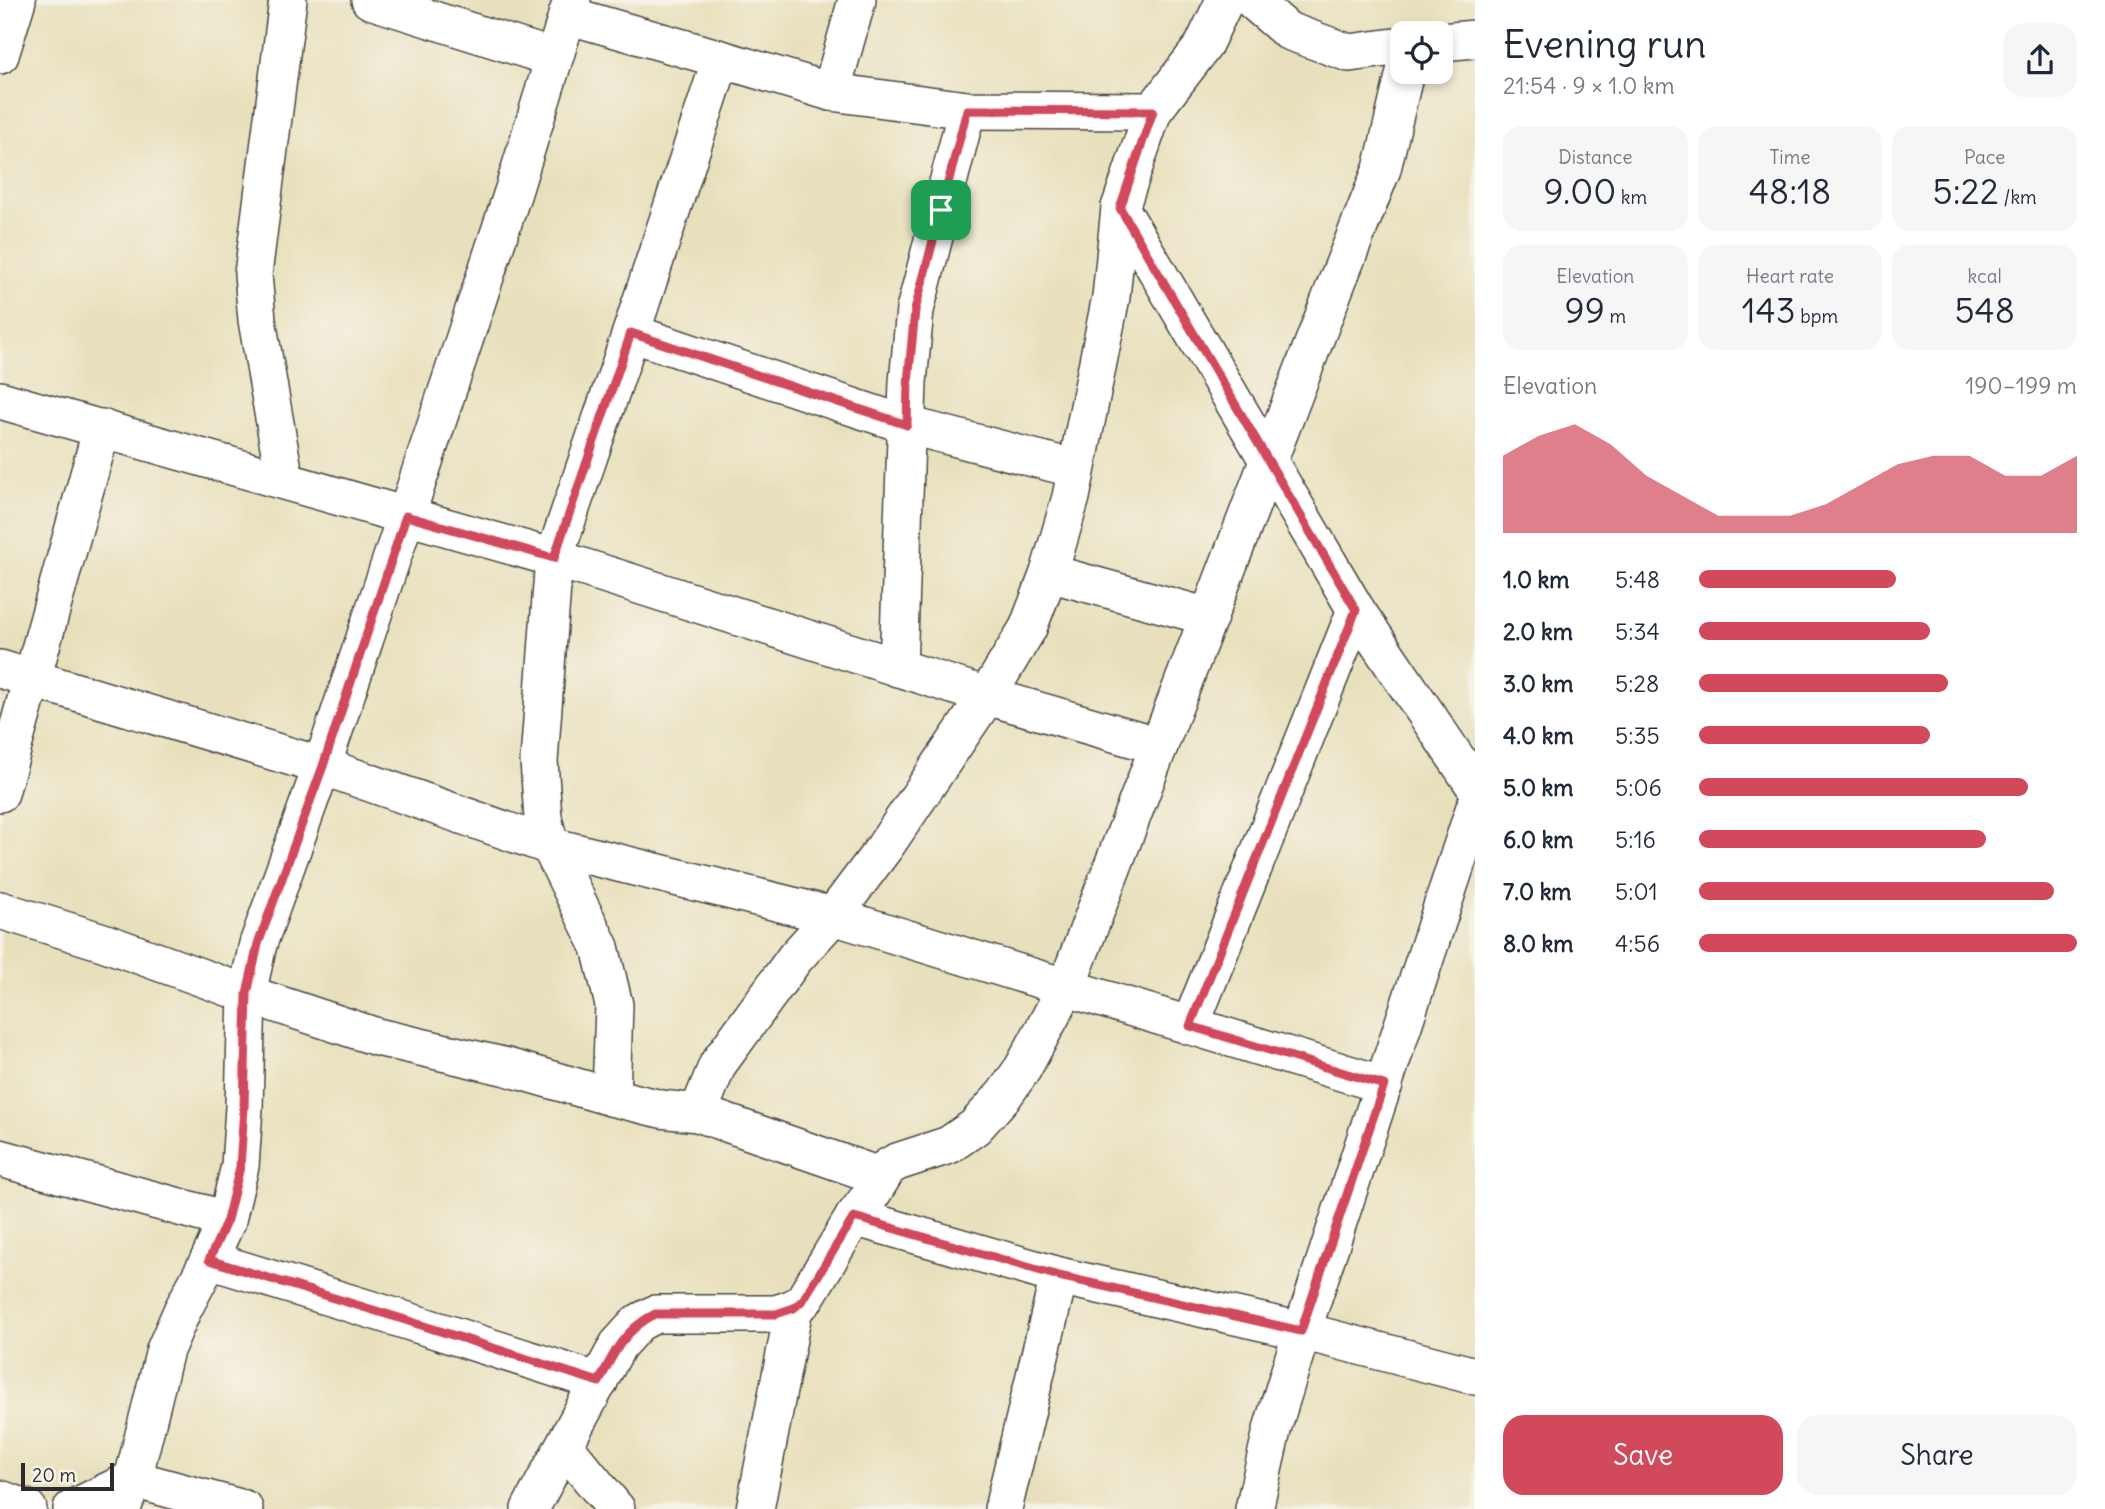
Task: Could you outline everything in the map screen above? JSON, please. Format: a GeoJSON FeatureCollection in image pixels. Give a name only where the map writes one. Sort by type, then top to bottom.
{"type":"FeatureCollection","features":[{"type":"Feature","properties":{"kind":"street"},"geometry":{"type":"LineString","coordinates":[[0,55],[17,0]]}},
{"type":"Feature","properties":{"kind":"street"},"geometry":{"type":"LineString","coordinates":[[285,481],[257,320],[253,274],[288,0]]}},
{"type":"Feature","properties":{"kind":"street"},"geometry":{"type":"LineString","coordinates":[[370,0],[554,58]]}},
{"type":"Feature","properties":{"kind":"street"},"geometry":{"type":"LineString","coordinates":[[831,92],[857,0]]}},
{"type":"Feature","properties":{"kind":"street"},"geometry":{"type":"LineString","coordinates":[[698,1113],[718,1064],[795,958],[833,916],[884,848],[987,696],[1028,628],[1049,573],[1071,497],[1111,297],[1120,208],[1153,111],[1203,46],[1225,0]]}},
{"type":"Feature","properties":{"kind":"street"},"geometry":{"type":"LineString","coordinates":[[1252,0],[1289,30],[1349,53],[1390,48]]}},
{"type":"Feature","properties":{"kind":"street"},"geometry":{"type":"LineString","coordinates":[[127,1494],[165,1350],[181,1311],[227,1220],[240,1167],[247,994],[258,944],[323,766],[513,192],[569,8],[831,92],[967,110],[1153,111]]}},
{"type":"Feature","properties":{"kind":"street"},"geometry":{"type":"LineString","coordinates":[[1453,41],[1475,39]]}},
{"type":"Feature","properties":{"kind":"street"},"geometry":{"type":"LineString","coordinates":[[611,1097],[614,1005],[600,947],[550,846],[543,818],[539,761],[554,558],[722,59]]}},
{"type":"Feature","properties":{"kind":"street"},"geometry":{"type":"LineString","coordinates":[[530,1509],[618,1345],[638,1323],[655,1314],[776,1314],[794,1308],[803,1300],[888,1167],[948,1145],[975,1127],[1004,1095],[1023,1068],[1066,988],[1382,169],[1402,84]]}},
{"type":"Feature","properties":{"kind":"street"},"geometry":{"type":"LineString","coordinates":[[898,668],[908,382],[915,310],[967,110]]}},
{"type":"Feature","properties":{"kind":"street"},"geometry":{"type":"LineString","coordinates":[[1120,208],[1356,610],[1475,786]]}},
{"type":"Feature","properties":{"kind":"street"},"geometry":{"type":"LineString","coordinates":[[631,333],[907,425],[1076,469]]}},
{"type":"Feature","properties":{"kind":"street"},"geometry":{"type":"LineString","coordinates":[[0,400],[554,558],[987,696],[1159,746]]}},
{"type":"Feature","properties":{"kind":"street"},"geometry":{"type":"LineString","coordinates":[[0,793],[16,673],[102,428]]}},
{"type":"Feature","properties":{"kind":"street"},"geometry":{"type":"LineString","coordinates":[[1049,573],[1209,617]]}},
{"type":"Feature","properties":{"kind":"street"},"geometry":{"type":"LineString","coordinates":[[1190,1026],[1356,610]]}},
{"type":"Feature","properties":{"kind":"street"},"geometry":{"type":"LineString","coordinates":[[16,673],[323,766],[550,846],[833,916],[1384,1085]]}},
{"type":"Feature","properties":{"kind":"street"},"geometry":{"type":"LineString","coordinates":[[1255,1509],[1273,1426],[1301,1331],[1475,807]]}},
{"type":"Feature","properties":{"kind":"street"},"geometry":{"type":"LineString","coordinates":[[0,911],[103,942],[377,1037],[507,1067],[661,1109],[698,1113],[882,1177]]}},
{"type":"Feature","properties":{"kind":"street"},"geometry":{"type":"LineString","coordinates":[[0,1158],[227,1220]]}},
{"type":"Feature","properties":{"kind":"street"},"geometry":{"type":"LineString","coordinates":[[854,1217],[1059,1276],[1301,1331],[1475,1376]]}},
{"type":"Feature","properties":{"kind":"street"},"geometry":{"type":"LineString","coordinates":[[209,1260],[599,1382]]}},
{"type":"Feature","properties":{"kind":"street"},"geometry":{"type":"LineString","coordinates":[[1003,1509],[1059,1276]]}},
{"type":"Feature","properties":{"kind":"street"},"geometry":{"type":"LineString","coordinates":[[755,1509],[794,1308]]}},
{"type":"Feature","properties":{"kind":"street"},"geometry":{"type":"LineString","coordinates":[[564,1446],[616,1509]]}},
{"type":"Feature","properties":{"kind":"street"},"geometry":{"type":"LineString","coordinates":[[72,1509],[127,1494],[244,1509]]}},
{"type":"Feature","properties":{"kind":"street"},"geometry":{"type":"LineString","coordinates":[[0,1499],[28,1509]]}},
{"type":"Feature","properties":{"kind":"route"},"geometry":{"type":"LineString","coordinates":[[967,110],[1153,111],[1120,208],[1356,610],[1190,1026],[1384,1085],[1301,1331],[1059,1276],[854,1217],[803,1300],[794,1308],[776,1314],[655,1314],[638,1323],[618,1345],[599,1382],[209,1260],[227,1220],[240,1167],[247,994],[258,944],[323,766],[406,516],[554,558],[631,333],[907,425],[915,310],[941,210],[967,110]]}}]}
